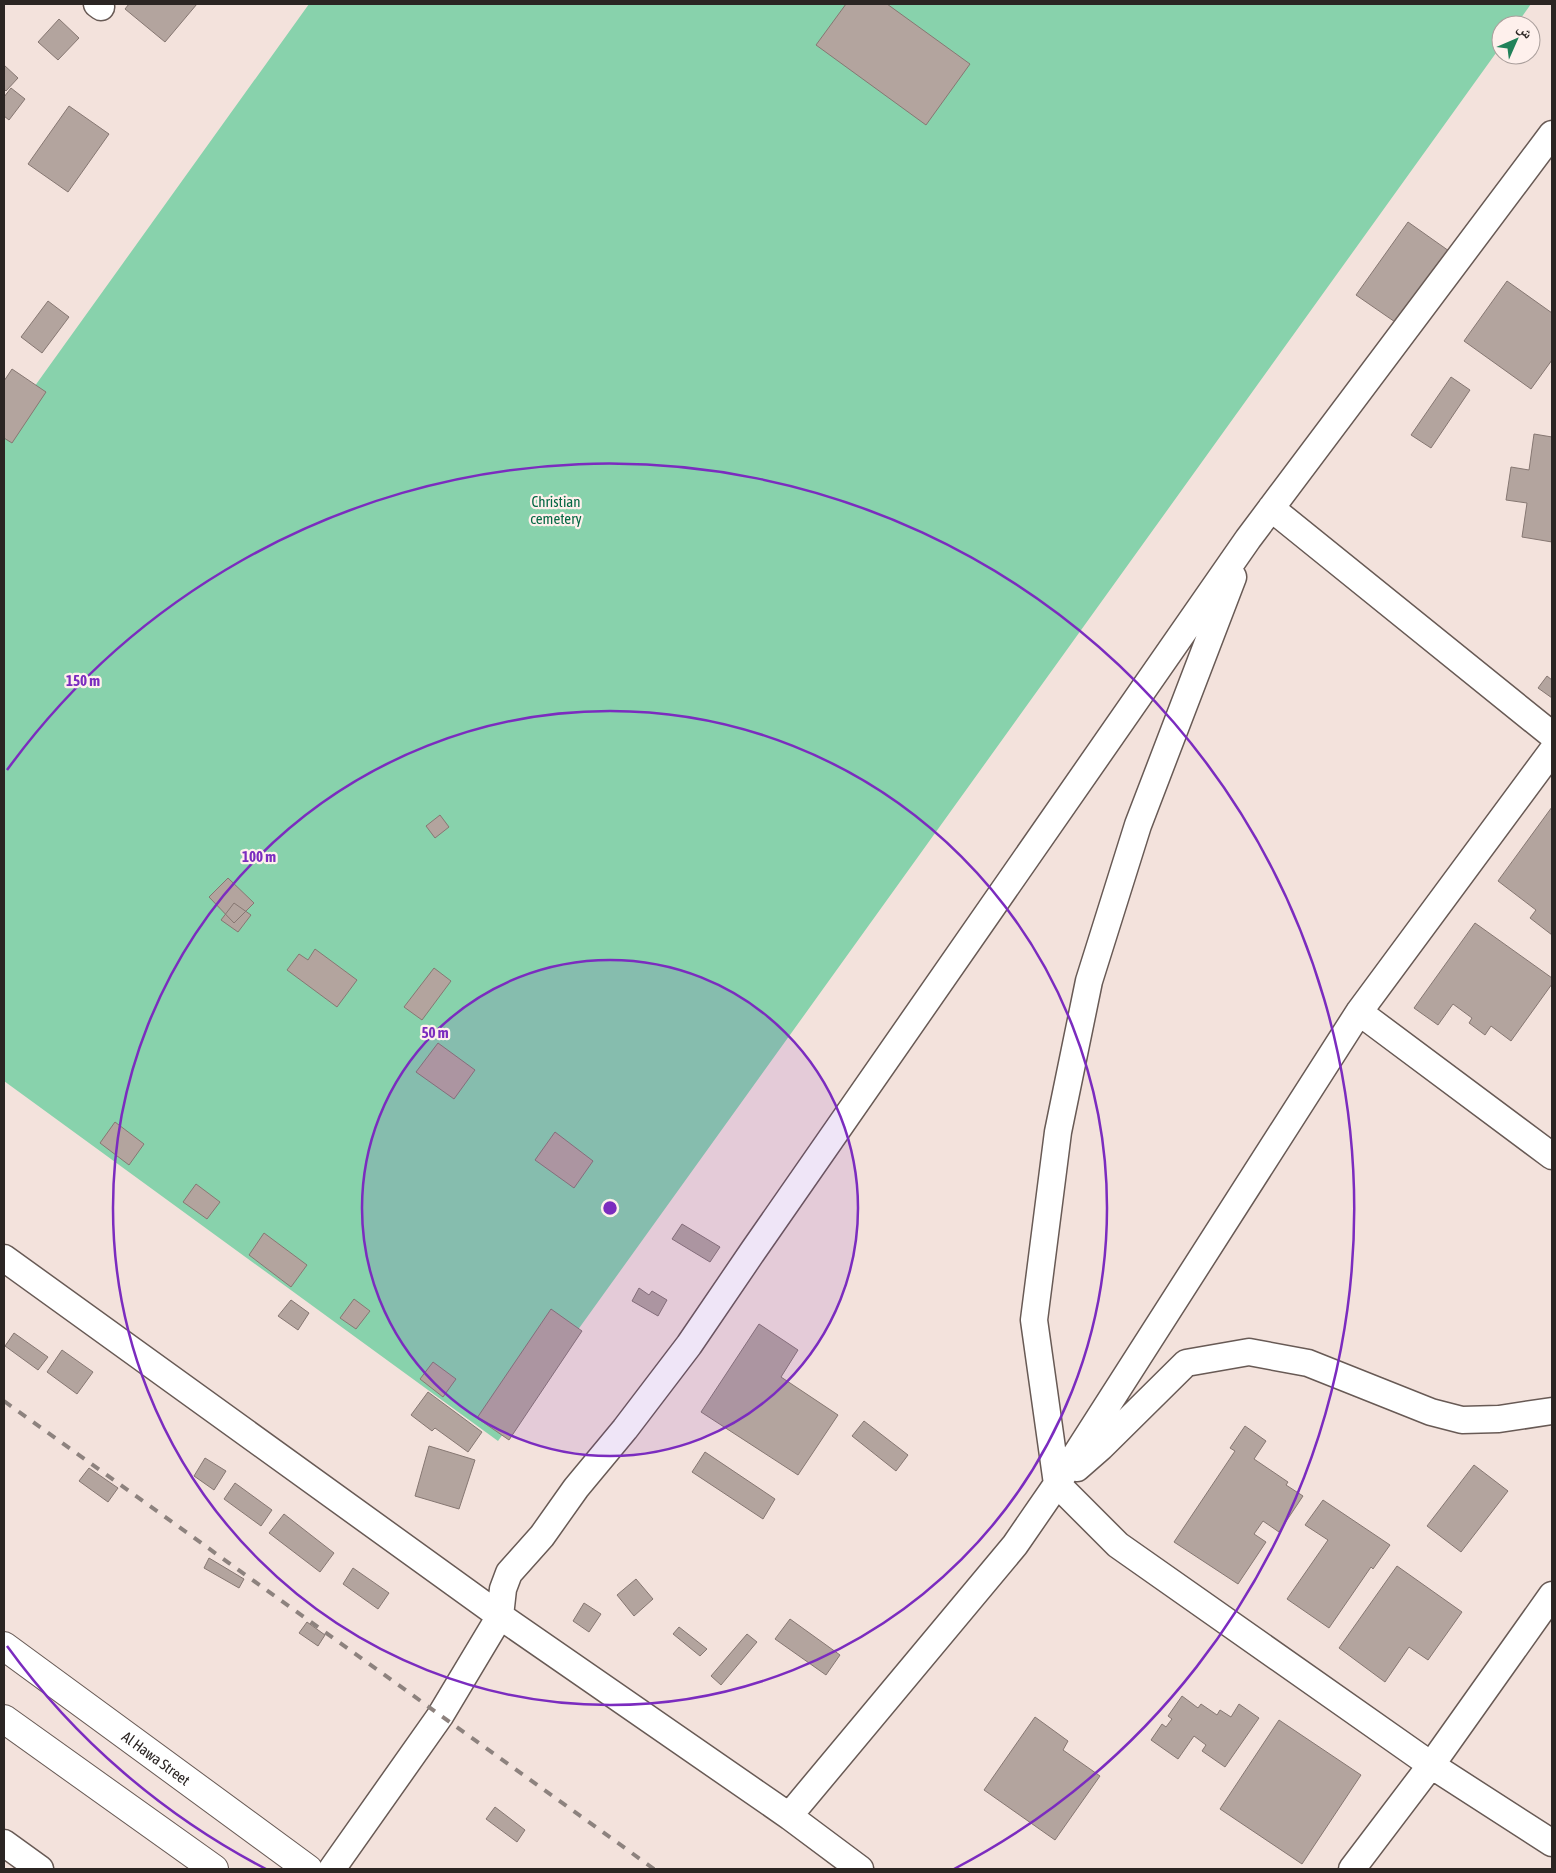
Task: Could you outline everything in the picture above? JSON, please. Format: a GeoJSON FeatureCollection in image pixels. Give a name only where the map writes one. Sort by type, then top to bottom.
{"type":"FeatureCollection","features":[{"type":"Feature","properties":{"kind":"highway","name":"Al Hawa Street"},"geometry":{"type":"LineString","coordinates":[[4,1646],[308,1869]]}},
{"type":"Feature","properties":{"kind":"highway"},"geometry":{"type":"LineString","coordinates":[[4,1719],[214,1869]]}},
{"type":"Feature","properties":{"kind":"street"},"geometry":{"type":"LineString","coordinates":[[332,1869],[440,1716],[500,1616],[503,1589],[509,1573],[542,1536],[576,1488],[625,1429],[689,1345],[1248,539],[1552,134]]}},
{"type":"Feature","properties":{"kind":"street"},"geometry":{"type":"LineString","coordinates":[[1271,508],[1552,735]]}},
{"type":"Feature","properties":{"kind":"street"},"geometry":{"type":"LineString","coordinates":[[1248,539],[1136,834],[1089,981],[1058,1132],[1034,1320],[1057,1484],[1118,1545],[1431,1765],[1552,1843]]}},
{"type":"Feature","properties":{"kind":"street"},"geometry":{"type":"LineString","coordinates":[[789,1816],[1015,1545],[1057,1484],[1359,1012],[1552,751]]}},
{"type":"Feature","properties":{"kind":"street"},"geometry":{"type":"LineString","coordinates":[[1359,1012],[1552,1156]]}},
{"type":"Feature","properties":{"kind":"street"},"geometry":{"type":"LineString","coordinates":[[4,1258],[500,1616],[789,1816],[860,1869]]}},
{"type":"Feature","properties":{"kind":"street"},"geometry":{"type":"LineString","coordinates":[[1057,1484],[1101,1447],[1186,1363],[1249,1352],[1308,1363],[1431,1412],[1462,1420],[1500,1420],[1552,1411]]}},
{"type":"Feature","properties":{"kind":"street"},"geometry":{"type":"LineString","coordinates":[[1352,1869],[1431,1765],[1552,1595]]}},
{"type":"Feature","properties":{"kind":"street"},"geometry":{"type":"LineString","coordinates":[[4,1842],[40,1869]]}},
{"type":"Feature","properties":{"kind":"green space","name":"Christian cemetery"},"geometry":{"type":"Polygon","coordinates":[[[309,4],[1531,4],[1523,15],[1491,15],[1491,60],[498,1441],[4,1081],[4,429],[309,4]]]}},
{"type":"Feature","properties":{"kind":"building"},"geometry":{"type":"Polygon","coordinates":[[[129,4],[197,4],[165,42],[125,9],[129,4]]]}},
{"type":"Feature","properties":{"kind":"building"},"geometry":{"type":"Polygon","coordinates":[[[846,4],[887,4],[970,64],[926,125],[816,45],[846,4]]]}},
{"type":"Feature","properties":{"kind":"building"},"geometry":{"type":"Polygon","coordinates":[[[59,19],[79,38],[58,60],[38,42],[59,19]]]}},
{"type":"Feature","properties":{"kind":"building"},"geometry":{"type":"Polygon","coordinates":[[[4,65],[18,78],[6,91],[4,89],[4,65]]]}},
{"type":"Feature","properties":{"kind":"building"},"geometry":{"type":"Polygon","coordinates":[[[11,88],[25,99],[9,120],[4,116],[4,97],[11,88]]]}},
{"type":"Feature","properties":{"kind":"building"},"geometry":{"type":"Polygon","coordinates":[[[69,106],[109,134],[68,192],[28,164],[69,106]]]}},
{"type":"Feature","properties":{"kind":"building"},"geometry":{"type":"Polygon","coordinates":[[[1408,222],[1449,251],[1398,324],[1356,295],[1408,222]]]}},
{"type":"Feature","properties":{"kind":"building"},"geometry":{"type":"Polygon","coordinates":[[[1507,281],[1552,313],[1552,360],[1531,389],[1464,341],[1507,281]]]}},
{"type":"Feature","properties":{"kind":"building"},"geometry":{"type":"Polygon","coordinates":[[[48,301],[69,317],[42,353],[21,337],[48,301]]]}},
{"type":"Feature","properties":{"kind":"building"},"geometry":{"type":"Polygon","coordinates":[[[12,369],[46,392],[12,443],[4,438],[4,381],[12,369]]]}},
{"type":"Feature","properties":{"kind":"building"},"geometry":{"type":"Polygon","coordinates":[[[1451,377],[1470,390],[1431,448],[1411,435],[1451,377]]]}},
{"type":"Feature","properties":{"kind":"building"},"geometry":{"type":"Polygon","coordinates":[[[1534,434],[1552,437],[1552,542],[1522,537],[1527,503],[1506,500],[1511,467],[1529,470],[1534,434]]]}},
{"type":"Feature","properties":{"kind":"building"},"geometry":{"type":"Polygon","coordinates":[[[1547,676],[1552,680],[1552,698],[1538,688],[1547,676]]]}},
{"type":"Feature","properties":{"kind":"building"},"geometry":{"type":"Polygon","coordinates":[[[1552,807],[1552,935],[1530,918],[1536,910],[1498,881],[1552,807]]]}},
{"type":"Feature","properties":{"kind":"building"},"geometry":{"type":"Polygon","coordinates":[[[440,815],[449,827],[435,838],[426,826],[440,815]]]}},
{"type":"Feature","properties":{"kind":"building"},"geometry":{"type":"Polygon","coordinates":[[[228,878],[254,903],[234,923],[209,897],[228,878]]]}},
{"type":"Feature","properties":{"kind":"building"},"geometry":{"type":"Polygon","coordinates":[[[234,903],[251,915],[238,932],[221,920],[234,903]]]}},
{"type":"Feature","properties":{"kind":"building"},"geometry":{"type":"Polygon","coordinates":[[[1475,923],[1552,978],[1552,984],[1511,1041],[1491,1026],[1485,1035],[1469,1023],[1472,1018],[1453,1004],[1438,1025],[1414,1008],[1475,923]]]}},
{"type":"Feature","properties":{"kind":"building"},"geometry":{"type":"Polygon","coordinates":[[[315,949],[357,980],[337,1007],[287,970],[299,954],[308,960],[315,949]]]}},
{"type":"Feature","properties":{"kind":"building"},"geometry":{"type":"Polygon","coordinates":[[[434,968],[451,981],[422,1020],[404,1007],[434,968]]]}},
{"type":"Feature","properties":{"kind":"building"},"geometry":{"type":"Polygon","coordinates":[[[438,1043],[475,1070],[454,1099],[416,1072],[438,1043]]]}},
{"type":"Feature","properties":{"kind":"building"},"geometry":{"type":"Polygon","coordinates":[[[115,1122],[144,1144],[129,1165],[100,1143],[115,1122]]]}},
{"type":"Feature","properties":{"kind":"building"},"geometry":{"type":"Polygon","coordinates":[[[555,1132],[593,1161],[574,1188],[535,1160],[555,1132]]]}},
{"type":"Feature","properties":{"kind":"building"},"geometry":{"type":"Polygon","coordinates":[[[196,1184],[220,1202],[207,1219],[183,1202],[196,1184]]]}},
{"type":"Feature","properties":{"kind":"building"},"geometry":{"type":"Polygon","coordinates":[[[682,1224],[720,1247],[710,1262],[672,1239],[682,1224]]]}},
{"type":"Feature","properties":{"kind":"building"},"geometry":{"type":"Polygon","coordinates":[[[264,1233],[307,1265],[291,1287],[249,1255],[264,1233]]]}},
{"type":"Feature","properties":{"kind":"building"},"geometry":{"type":"Polygon","coordinates":[[[639,1288],[649,1295],[652,1291],[667,1300],[658,1316],[632,1301],[639,1288]]]}},
{"type":"Feature","properties":{"kind":"building"},"geometry":{"type":"Polygon","coordinates":[[[354,1299],[370,1311],[356,1329],[340,1318],[354,1299]]]}},
{"type":"Feature","properties":{"kind":"building"},"geometry":{"type":"Polygon","coordinates":[[[291,1300],[309,1313],[298,1330],[278,1316],[291,1300]]]}},
{"type":"Feature","properties":{"kind":"building"},"geometry":{"type":"Polygon","coordinates":[[[551,1309],[582,1331],[509,1440],[477,1418],[551,1309]]]}},
{"type":"Feature","properties":{"kind":"building"},"geometry":{"type":"Polygon","coordinates":[[[759,1324],[798,1350],[781,1377],[838,1415],[798,1475],[701,1412],[759,1324]]]}},
{"type":"Feature","properties":{"kind":"building"},"geometry":{"type":"Polygon","coordinates":[[[14,1333],[48,1357],[38,1370],[5,1346],[14,1333]]]}},
{"type":"Feature","properties":{"kind":"building"},"geometry":{"type":"Polygon","coordinates":[[[62,1350],[93,1372],[77,1394],[47,1372],[62,1350]]]}},
{"type":"Feature","properties":{"kind":"building"},"geometry":{"type":"Polygon","coordinates":[[[433,1362],[456,1379],[443,1397],[420,1379],[433,1362]]]}},
{"type":"Feature","properties":{"kind":"building"},"geometry":{"type":"Polygon","coordinates":[[[428,1392],[482,1432],[468,1452],[435,1428],[432,1431],[411,1415],[428,1392]]]}},
{"type":"Feature","properties":{"kind":"building"},"geometry":{"type":"Polygon","coordinates":[[[864,1421],[908,1455],[896,1471],[852,1436],[864,1421]]]}},
{"type":"Feature","properties":{"kind":"building"},"geometry":{"type":"Polygon","coordinates":[[[1245,1426],[1266,1441],[1254,1459],[1288,1482],[1286,1485],[1303,1496],[1279,1532],[1263,1521],[1254,1534],[1266,1542],[1238,1584],[1174,1542],[1235,1451],[1230,1448],[1245,1426]]]}},
{"type":"Feature","properties":{"kind":"building"},"geometry":{"type":"Polygon","coordinates":[[[429,1446],[475,1460],[459,1509],[415,1496],[429,1446]]]}},
{"type":"Feature","properties":{"kind":"building"},"geometry":{"type":"Polygon","coordinates":[[[705,1452],[775,1499],[763,1519],[692,1472],[705,1452]]]}},
{"type":"Feature","properties":{"kind":"building"},"geometry":{"type":"Polygon","coordinates":[[[205,1458],[226,1471],[214,1490],[194,1476],[205,1458]]]}},
{"type":"Feature","properties":{"kind":"building"},"geometry":{"type":"Polygon","coordinates":[[[1474,1465],[1508,1491],[1461,1552],[1427,1526],[1474,1465]]]}},
{"type":"Feature","properties":{"kind":"building"},"geometry":{"type":"Polygon","coordinates":[[[89,1468],[118,1488],[108,1502],[79,1481],[89,1468]]]}},
{"type":"Feature","properties":{"kind":"building"},"geometry":{"type":"Polygon","coordinates":[[[235,1483],[272,1510],[261,1526],[224,1499],[235,1483]]]}},
{"type":"Feature","properties":{"kind":"building"},"geometry":{"type":"Polygon","coordinates":[[[1323,1500],[1390,1545],[1373,1569],[1371,1567],[1329,1628],[1287,1599],[1328,1540],[1305,1525],[1323,1500]]]}},
{"type":"Feature","properties":{"kind":"building"},"geometry":{"type":"Polygon","coordinates":[[[284,1514],[334,1553],[320,1572],[269,1533],[284,1514]]]}},
{"type":"Feature","properties":{"kind":"building"},"geometry":{"type":"Polygon","coordinates":[[[209,1558],[244,1579],[239,1588],[204,1568],[209,1558]]]}},
{"type":"Feature","properties":{"kind":"building"},"geometry":{"type":"Polygon","coordinates":[[[1397,1566],[1462,1612],[1428,1660],[1409,1647],[1385,1682],[1339,1648],[1397,1566]]]}},
{"type":"Feature","properties":{"kind":"building"},"geometry":{"type":"Polygon","coordinates":[[[353,1568],[389,1593],[378,1609],[343,1584],[353,1568]]]}},
{"type":"Feature","properties":{"kind":"building"},"geometry":{"type":"Polygon","coordinates":[[[636,1579],[653,1599],[634,1616],[617,1595],[636,1579]]]}},
{"type":"Feature","properties":{"kind":"building"},"geometry":{"type":"Polygon","coordinates":[[[584,1603],[601,1614],[589,1632],[573,1621],[584,1603]]]}},
{"type":"Feature","properties":{"kind":"building"},"geometry":{"type":"Polygon","coordinates":[[[790,1619],[840,1655],[826,1675],[775,1639],[790,1619]]]}},
{"type":"Feature","properties":{"kind":"building"},"geometry":{"type":"Polygon","coordinates":[[[307,1622],[325,1635],[318,1646],[299,1633],[307,1622]]]}},
{"type":"Feature","properties":{"kind":"building"},"geometry":{"type":"Polygon","coordinates":[[[679,1627],[707,1649],[700,1656],[673,1634],[679,1627]]]}},
{"type":"Feature","properties":{"kind":"building"},"geometry":{"type":"Polygon","coordinates":[[[747,1634],[757,1642],[721,1685],[711,1676],[747,1634]]]}},
{"type":"Feature","properties":{"kind":"building"},"geometry":{"type":"Polygon","coordinates":[[[1182,1696],[1198,1708],[1201,1704],[1217,1715],[1220,1710],[1231,1717],[1239,1704],[1259,1718],[1225,1767],[1202,1751],[1206,1745],[1194,1736],[1178,1759],[1151,1740],[1162,1724],[1166,1727],[1172,1719],[1168,1716],[1182,1696]]]}},
{"type":"Feature","properties":{"kind":"building"},"geometry":{"type":"Polygon","coordinates":[[[1035,1717],[1068,1741],[1063,1750],[1100,1776],[1055,1840],[984,1790],[1035,1717]]]}},
{"type":"Feature","properties":{"kind":"building"},"geometry":{"type":"Polygon","coordinates":[[[1279,1720],[1361,1775],[1302,1864],[1220,1809],[1279,1720]]]}},
{"type":"Feature","properties":{"kind":"building"},"geometry":{"type":"Polygon","coordinates":[[[495,1807],[525,1830],[517,1842],[486,1819],[495,1807]]]}},
{"type":"Feature","properties":{"kind":"railway"},"geometry":{"type":"LineString","coordinates":[[4,1401],[654,1869]]}}]}
